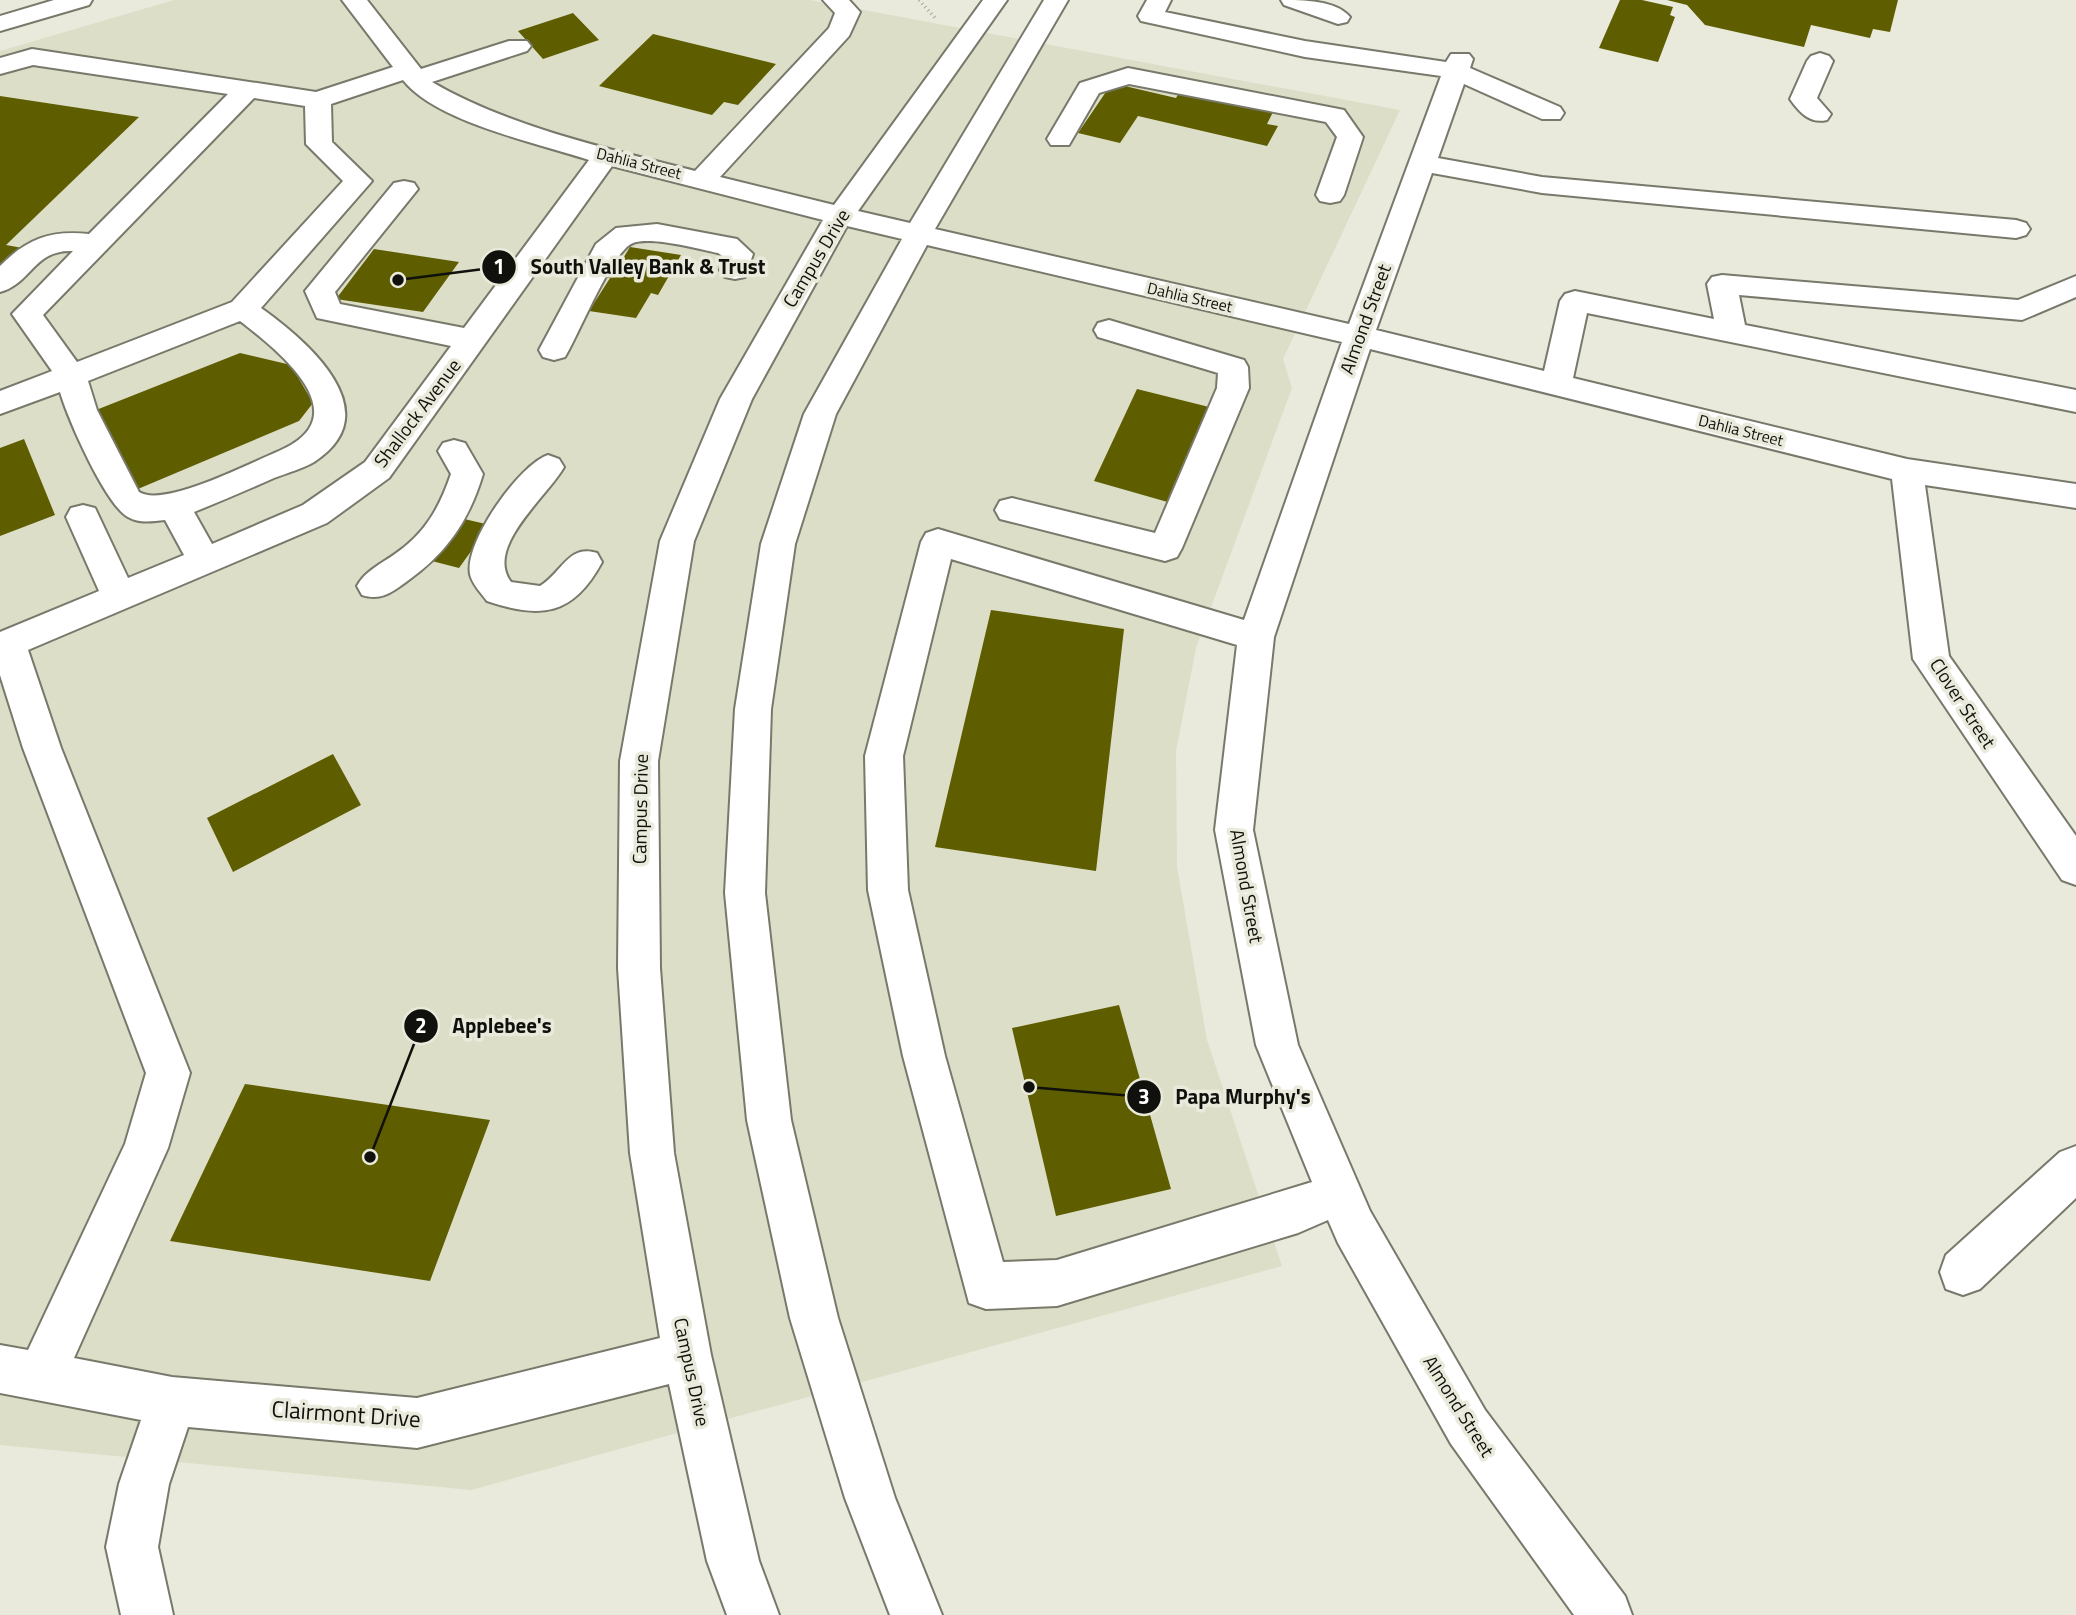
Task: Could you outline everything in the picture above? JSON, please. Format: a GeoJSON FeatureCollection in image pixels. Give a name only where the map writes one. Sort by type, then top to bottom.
{"type":"FeatureCollection","features":[{"type":"Feature","properties":{"kind":"street"},"geometry":{"type":"LineString","coordinates":[[0,24],[80,0]]}},
{"type":"Feature","properties":{"kind":"street","name":"Dahlia Street"},"geometry":{"type":"LineString","coordinates":[[354,0],[422,87],[458,110],[605,156],[841,215],[1359,336],[1908,471],[2076,496]]}},
{"type":"Feature","properties":{"kind":"street"},"geometry":{"type":"LineString","coordinates":[[702,180],[839,31],[848,12],[835,0]]}},
{"type":"Feature","properties":{"kind":"street","name":"Campus Drive"},"geometry":{"type":"LineString","coordinates":[[753,1615],[733,1561],[687,1355],[652,1153],[639,968],[639,761],[677,541],[736,399],[823,240],[995,0]]}},
{"type":"Feature","properties":{"kind":"street"},"geometry":{"type":"LineString","coordinates":[[916,1615],[870,1497],[814,1318],[769,1120],[745,893],[753,709],[778,544],[820,414],[919,233],[1056,0]]}},
{"type":"Feature","properties":{"kind":"street"},"geometry":{"type":"LineString","coordinates":[[1160,0],[1150,16],[1305,49],[1458,65],[1552,113]]}},
{"type":"Feature","properties":{"kind":"street"},"geometry":{"type":"LineString","coordinates":[[1293,0],[1338,17]]}},
{"type":"Feature","properties":{"kind":"street"},"geometry":{"type":"LineString","coordinates":[[0,66],[32,57],[318,100],[518,46]]}},
{"type":"Feature","properties":{"kind":"street"},"geometry":{"type":"LineString","coordinates":[[1818,114],[1803,99],[1820,61]]}},
{"type":"Feature","properties":{"kind":"street","name":"Almond Street"},"geometry":{"type":"LineString","coordinates":[[1458,65],[1359,336],[1256,637],[1234,830],[1277,1045],[1354,1227],[1468,1427],[1606,1615]]}},
{"type":"Feature","properties":{"kind":"street"},"geometry":{"type":"LineString","coordinates":[[1060,139],[1089,88],[1128,76],[1335,116],[1350,137],[1330,195]]}},
{"type":"Feature","properties":{"kind":"street"},"geometry":{"type":"LineString","coordinates":[[0,332],[27,314],[246,91]]}},
{"type":"Feature","properties":{"kind":"street"},"geometry":{"type":"LineString","coordinates":[[0,403],[243,309],[358,181],[319,144],[318,100]]}},
{"type":"Feature","properties":{"kind":"street","name":"Shallock Avenue"},"geometry":{"type":"LineString","coordinates":[[4,646],[316,514],[377,470],[605,156]]}},
{"type":"Feature","properties":{"kind":"street"},"geometry":{"type":"LineString","coordinates":[[1422,163],[1542,185],[2017,229]]}},
{"type":"Feature","properties":{"kind":"street"},"geometry":{"type":"LineString","coordinates":[[404,189],[320,291],[328,311],[471,340]]}},
{"type":"Feature","properties":{"kind":"street"},"geometry":{"type":"LineString","coordinates":[[554,350],[606,250],[626,233],[657,233],[727,245],[740,254],[735,270]]}},
{"type":"Feature","properties":{"kind":"street"},"geometry":{"type":"LineString","coordinates":[[0,283],[38,245],[59,239],[96,244]]}},
{"type":"Feature","properties":{"kind":"street"},"geometry":{"type":"LineString","coordinates":[[1731,332],[1721,284],[2022,310],[2076,285]]}},
{"type":"Feature","properties":{"kind":"street"},"geometry":{"type":"LineString","coordinates":[[1556,385],[1575,300],[2076,401]]}},
{"type":"Feature","properties":{"kind":"street"},"geometry":{"type":"LineString","coordinates":[[27,314],[71,376],[81,410],[127,500],[142,510],[175,507],[304,452],[324,435],[332,412],[322,380],[278,334],[243,309]]}},
{"type":"Feature","properties":{"kind":"street"},"geometry":{"type":"LineString","coordinates":[[1012,510],[1165,548],[1233,388],[1233,367],[1109,330]]}},
{"type":"Feature","properties":{"kind":"street"},"geometry":{"type":"LineString","coordinates":[[374,586],[430,548],[458,508],[467,474],[454,451]]}},
{"type":"Feature","properties":{"kind":"street"},"geometry":{"type":"LineString","coordinates":[[548,467],[508,515],[489,548],[487,575],[499,592],[531,601],[557,596],[585,562]]}},
{"type":"Feature","properties":{"kind":"street","name":"Clover Street"},"geometry":{"type":"LineString","coordinates":[[1908,471],[1931,659],[2076,868]]}},
{"type":"Feature","properties":{"kind":"street"},"geometry":{"type":"LineString","coordinates":[[175,507],[204,561]]}},
{"type":"Feature","properties":{"kind":"street"},"geometry":{"type":"LineString","coordinates":[[83,517],[118,597]]}},
{"type":"Feature","properties":{"kind":"street"},"geometry":{"type":"LineString","coordinates":[[1256,637],[938,542],[884,756],[888,890],[924,1056],[986,1286],[1056,1283],[1298,1210],[1340,1193]]}},
{"type":"Feature","properties":{"kind":"street"},"geometry":{"type":"LineString","coordinates":[[4,646],[169,1073],[146,1148],[21,1373]]}},
{"type":"Feature","properties":{"kind":"street"},"geometry":{"type":"LineString","coordinates":[[1963,1272],[2076,1168]]}},
{"type":"Feature","properties":{"kind":"street","name":"Clairmont Drive"},"geometry":{"type":"LineString","coordinates":[[21,1373],[172,1401],[417,1423],[687,1355]]}},
{"type":"Feature","properties":{"kind":"street"},"geometry":{"type":"LineString","coordinates":[[147,1615],[132,1547],[144,1484],[172,1401]]}},
{"type":"Feature","properties":{"kind":"path"},"geometry":{"type":"LineString","coordinates":[[919,0],[939,24]]}},
{"type":"Feature","properties":{"kind":"shaded area"},"geometry":{"type":"Polygon","coordinates":[[[174,0],[810,0],[1400,110],[1283,359],[1292,388],[1196,648],[1176,751],[1177,867],[1207,1040],[1282,1266],[471,1490],[0,1445],[0,51],[174,0]]]}},
{"type":"Feature","properties":{"kind":"building"},"geometry":{"type":"Polygon","coordinates":[[[1620,0],[1642,0],[1673,7],[1670,15],[1675,17],[1658,62],[1599,48],[1620,0]]]}},
{"type":"Feature","properties":{"kind":"building"},"geometry":{"type":"Polygon","coordinates":[[[1667,0],[1898,0],[1890,32],[1873,29],[1870,38],[1811,25],[1804,47],[1705,25],[1687,5],[1667,0]]]}},
{"type":"Feature","properties":{"kind":"building"},"geometry":{"type":"Polygon","coordinates":[[[573,13],[599,40],[543,59],[518,31],[573,13]]]}},
{"type":"Feature","properties":{"kind":"building"},"geometry":{"type":"Polygon","coordinates":[[[653,34],[776,64],[738,105],[724,102],[712,115],[599,86],[653,34]]]}},
{"type":"Feature","properties":{"kind":"building"},"geometry":{"type":"Polygon","coordinates":[[[1112,83],[1176,98],[1181,89],[1274,110],[1267,124],[1278,126],[1267,146],[1138,116],[1120,143],[1078,133],[1112,83]]]}},
{"type":"Feature","properties":{"kind":"building"},"geometry":{"type":"Polygon","coordinates":[[[0,96],[139,117],[6,245],[28,249],[0,276],[0,96]]]}},
{"type":"Feature","properties":{"kind":"building"},"geometry":{"type":"Polygon","coordinates":[[[630,247],[681,255],[658,295],[651,293],[636,318],[589,311],[610,278],[600,277],[607,266],[617,268],[630,247]]]}},
{"type":"Feature","properties":{"kind":"building"},"geometry":{"type":"Polygon","coordinates":[[[374,249],[459,262],[423,312],[336,299],[374,249]]]}},
{"type":"Feature","properties":{"kind":"building"},"geometry":{"type":"Polygon","coordinates":[[[240,353],[291,365],[313,403],[299,421],[126,494],[86,414],[240,353]]]}},
{"type":"Feature","properties":{"kind":"building"},"geometry":{"type":"Polygon","coordinates":[[[1137,389],[1217,409],[1171,503],[1094,481],[1137,389]]]}},
{"type":"Feature","properties":{"kind":"building"},"geometry":{"type":"Polygon","coordinates":[[[24,439],[55,515],[0,536],[0,448],[24,439]]]}},
{"type":"Feature","properties":{"kind":"building"},"geometry":{"type":"Polygon","coordinates":[[[460,518],[490,525],[459,568],[428,560],[460,518]]]}},
{"type":"Feature","properties":{"kind":"building"},"geometry":{"type":"Polygon","coordinates":[[[991,610],[1124,629],[1096,871],[935,847],[991,610]]]}},
{"type":"Feature","properties":{"kind":"building"},"geometry":{"type":"Polygon","coordinates":[[[333,754],[361,805],[233,872],[207,818],[333,754]]]}},
{"type":"Feature","properties":{"kind":"building"},"geometry":{"type":"Polygon","coordinates":[[[1119,1005],[1171,1189],[1056,1216],[1012,1028],[1119,1005]]]}},
{"type":"Feature","properties":{"kind":"building"},"geometry":{"type":"Polygon","coordinates":[[[245,1084],[490,1120],[430,1281],[170,1241],[245,1084]]]}},
{"type":"Feature","properties":{"kind":"place","name":"South Valley Bank & Trust"},"geometry":{"type":"Point","coordinates":[398,280]}},
{"type":"Feature","properties":{"kind":"place","name":"Papa Murphy's"},"geometry":{"type":"Point","coordinates":[1029,1087]}},
{"type":"Feature","properties":{"kind":"place","name":"Applebee's"},"geometry":{"type":"Point","coordinates":[370,1157]}}]}
